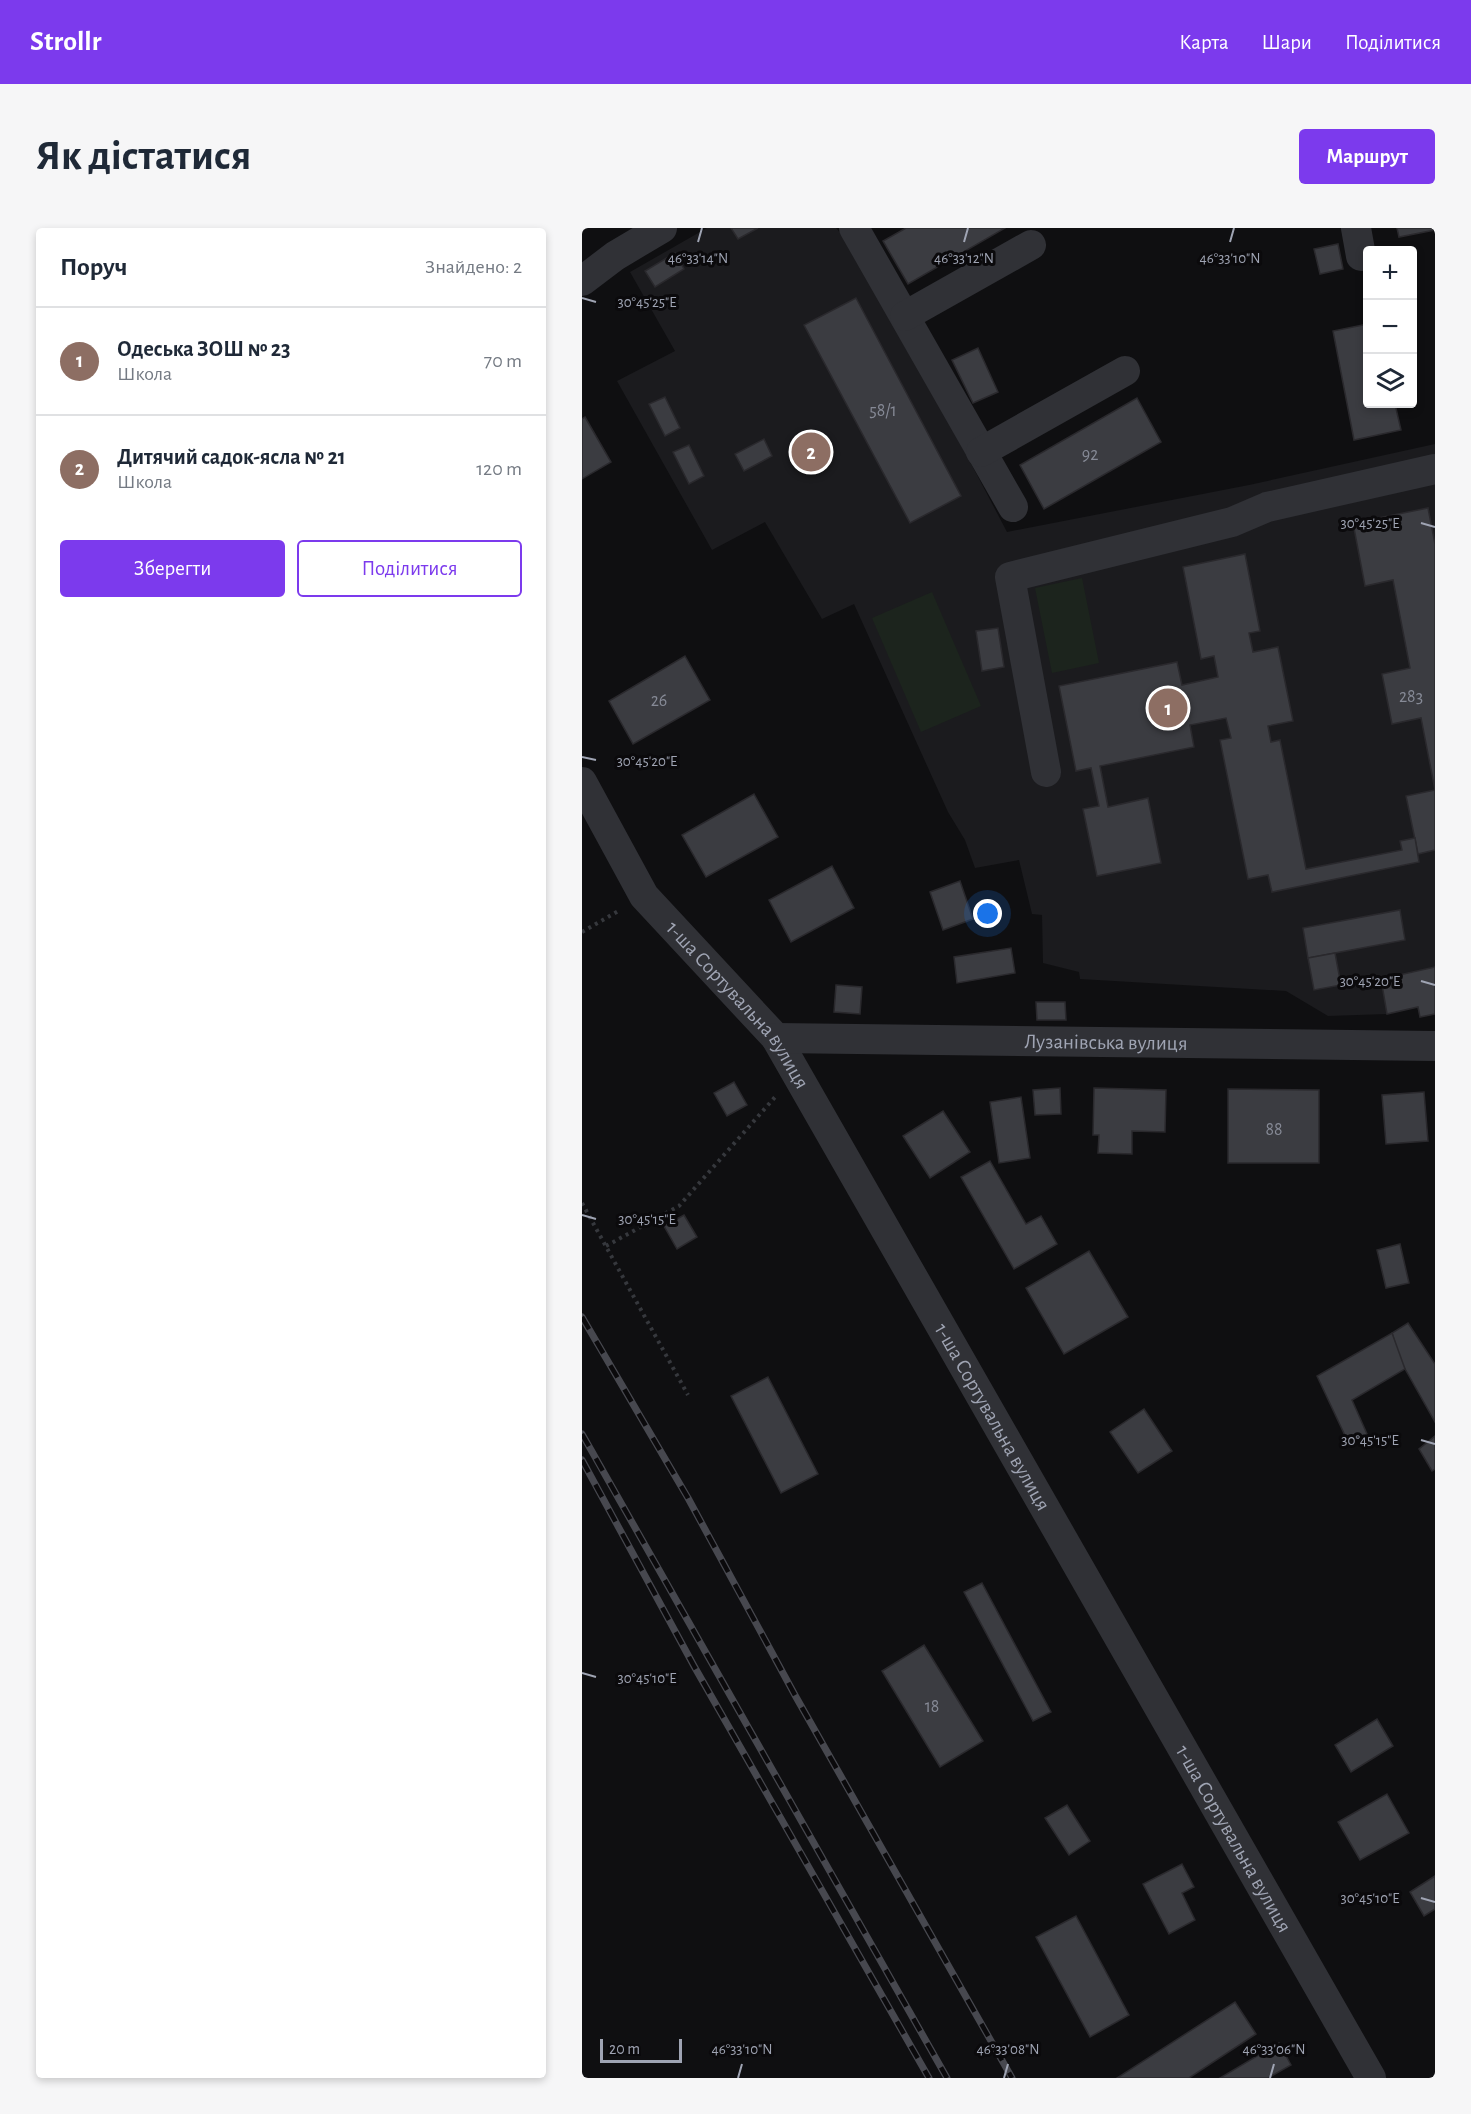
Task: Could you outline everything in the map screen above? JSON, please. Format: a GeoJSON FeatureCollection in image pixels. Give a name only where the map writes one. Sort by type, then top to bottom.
{"type":"FeatureCollection","features":[{"type":"Feature","properties":{"kind":"street"},"geometry":{"type":"LineString","coordinates":[[582,281],[615,256],[662,228]]}},
{"type":"Feature","properties":{"kind":"street"},"geometry":{"type":"LineString","coordinates":[[854,228],[1013,507]]}},
{"type":"Feature","properties":{"kind":"street"},"geometry":{"type":"LineString","coordinates":[[905,316],[1031,244]]}},
{"type":"Feature","properties":{"kind":"street"},"geometry":{"type":"LineString","coordinates":[[981,452],[1125,371]]}},
{"type":"Feature","properties":{"kind":"street"},"geometry":{"type":"LineString","coordinates":[[1046,772],[1010,577],[1232,522],[1267,507],[1435,469]]}},
{"type":"Feature","properties":{"kind":"street","name":"1-ша Сортувальна вулиця"},"geometry":{"type":"LineString","coordinates":[[582,782],[644,896],[776,1038],[1371,2078]]}},
{"type":"Feature","properties":{"kind":"street","name":"Лузанівська вулиця"},"geometry":{"type":"LineString","coordinates":[[776,1038],[1435,1046]]}},
{"type":"Feature","properties":{"kind":"path"},"geometry":{"type":"LineString","coordinates":[[582,932],[644,896]]}},
{"type":"Feature","properties":{"kind":"path"},"geometry":{"type":"LineString","coordinates":[[606,1246],[679,1206],[796,1074]]}},
{"type":"Feature","properties":{"kind":"path"},"geometry":{"type":"LineString","coordinates":[[582,1203],[688,1395]]}},
{"type":"Feature","properties":{"kind":"shaded area"},"geometry":{"type":"Polygon","coordinates":[[[707,228],[836,228],[863,258],[1007,532],[1249,485],[1435,444],[1435,1014],[1420,1017],[1417,1007],[1387,1014],[1328,1016],[1286,991],[1080,979],[1079,972],[1043,963],[1042,915],[1032,914],[1019,860],[975,868],[965,840],[948,812],[854,604],[822,619],[765,522],[712,550],[617,381],[675,351],[630,272],[707,228]]]}},
{"type":"Feature","properties":{"kind":"shaded area"},"geometry":{"type":"Polygon","coordinates":[[[1082,578],[1099,663],[1052,673],[1035,588],[1082,578]]]}},
{"type":"Feature","properties":{"kind":"shaded area"},"geometry":{"type":"Polygon","coordinates":[[[932,592],[981,706],[921,732],[872,618],[932,592]]]}},
{"type":"Feature","properties":{"kind":"building"},"geometry":{"type":"Polygon","coordinates":[[[731,228],[758,228],[738,239],[731,228]]]}},
{"type":"Feature","properties":{"kind":"building"},"geometry":{"type":"Polygon","coordinates":[[[906,228],[1005,228],[908,284],[883,241],[906,228]]]}},
{"type":"Feature","properties":{"kind":"building"},"geometry":{"type":"Polygon","coordinates":[[[1397,228],[1435,228],[1435,230],[1399,237],[1397,228]]]}},
{"type":"Feature","properties":{"kind":"building"},"geometry":{"type":"Polygon","coordinates":[[[1338,244],[1343,269],[1320,274],[1314,249],[1338,244]]]}},
{"type":"Feature","properties":{"kind":"building"},"geometry":{"type":"Polygon","coordinates":[[[675,253],[684,269],[655,287],[645,271],[675,253]]]}},
{"type":"Feature","properties":{"kind":"building"},"geometry":{"type":"Polygon","coordinates":[[[856,298],[961,496],[910,523],[804,325],[856,298]]]}},
{"type":"Feature","properties":{"kind":"building"},"geometry":{"type":"Polygon","coordinates":[[[1363,325],[1363,408],[1396,408],[1401,430],[1354,440],[1333,331],[1363,325]]]}},
{"type":"Feature","properties":{"kind":"building"},"geometry":{"type":"Polygon","coordinates":[[[978,348],[998,392],[973,403],[952,360],[978,348]]]}},
{"type":"Feature","properties":{"kind":"building"},"geometry":{"type":"Polygon","coordinates":[[[665,397],[680,428],[665,436],[649,404],[665,397]]]}},
{"type":"Feature","properties":{"kind":"building"},"geometry":{"type":"Polygon","coordinates":[[[1137,398],[1161,442],[1044,509],[1020,465],[1137,398]]]}},
{"type":"Feature","properties":{"kind":"building"},"geometry":{"type":"Polygon","coordinates":[[[585,417],[611,462],[582,479],[582,419],[585,417]]]}},
{"type":"Feature","properties":{"kind":"building"},"geometry":{"type":"Polygon","coordinates":[[[764,439],[772,456],[744,471],[735,454],[764,439]]]}},
{"type":"Feature","properties":{"kind":"building"},"geometry":{"type":"Polygon","coordinates":[[[689,445],[704,476],[689,484],[673,452],[689,445]]]}},
{"type":"Feature","properties":{"kind":"building"},"geometry":{"type":"Polygon","coordinates":[[[1428,508],[1435,544],[1435,790],[1421,718],[1392,724],[1382,674],[1410,668],[1393,580],[1365,586],[1353,523],[1428,508]]]}},
{"type":"Feature","properties":{"kind":"building"},"geometry":{"type":"Polygon","coordinates":[[[1245,554],[1260,631],[1249,633],[1253,652],[1278,647],[1293,721],[1268,726],[1271,742],[1280,740],[1306,869],[1402,850],[1400,841],[1415,838],[1419,862],[1272,892],[1268,875],[1248,879],[1220,740],[1231,738],[1226,718],[1190,725],[1194,747],[1100,766],[1108,807],[1148,798],[1161,863],[1097,876],[1083,809],[1099,806],[1091,768],[1076,771],[1059,686],[1177,662],[1182,685],[1218,677],[1214,656],[1201,659],[1183,567],[1245,554]]]}},
{"type":"Feature","properties":{"kind":"building"},"geometry":{"type":"Polygon","coordinates":[[[998,628],[1004,667],[982,671],[976,631],[998,628]]]}},
{"type":"Feature","properties":{"kind":"building"},"geometry":{"type":"Polygon","coordinates":[[[685,656],[710,700],[633,744],[609,701],[685,656]]]}},
{"type":"Feature","properties":{"kind":"building"},"geometry":{"type":"Polygon","coordinates":[[[1435,790],[1435,850],[1418,854],[1406,796],[1435,790]]]}},
{"type":"Feature","properties":{"kind":"building"},"geometry":{"type":"Polygon","coordinates":[[[754,794],[778,837],[706,877],[682,835],[754,794]]]}},
{"type":"Feature","properties":{"kind":"building"},"geometry":{"type":"Polygon","coordinates":[[[832,866],[854,908],[791,942],[769,900],[832,866]]]}},
{"type":"Feature","properties":{"kind":"building"},"geometry":{"type":"Polygon","coordinates":[[[960,881],[973,919],[943,930],[930,892],[960,881]]]}},
{"type":"Feature","properties":{"kind":"building"},"geometry":{"type":"Polygon","coordinates":[[[1400,910],[1405,940],[1308,958],[1303,928],[1400,910]]]}},
{"type":"Feature","properties":{"kind":"building"},"geometry":{"type":"Polygon","coordinates":[[[1011,948],[1015,973],[957,983],[954,957],[1011,948]]]}},
{"type":"Feature","properties":{"kind":"building"},"geometry":{"type":"Polygon","coordinates":[[[1335,953],[1341,985],[1314,990],[1308,958],[1335,953]]]}},
{"type":"Feature","properties":{"kind":"building"},"geometry":{"type":"Polygon","coordinates":[[[1435,967],[1435,1014],[1420,1017],[1418,1007],[1387,1014],[1381,979],[1435,967]]]}},
{"type":"Feature","properties":{"kind":"building"},"geometry":{"type":"Polygon","coordinates":[[[836,985],[862,987],[860,1014],[834,1012],[836,985]]]}},
{"type":"Feature","properties":{"kind":"building"},"geometry":{"type":"Polygon","coordinates":[[[1036,1002],[1065,1002],[1066,1020],[1037,1020],[1036,1002]]]}},
{"type":"Feature","properties":{"kind":"building"},"geometry":{"type":"Polygon","coordinates":[[[734,1082],[747,1105],[727,1116],[714,1093],[734,1082]]]}},
{"type":"Feature","properties":{"kind":"building"},"geometry":{"type":"Polygon","coordinates":[[[1060,1088],[1061,1114],[1035,1115],[1033,1090],[1060,1088]]]}},
{"type":"Feature","properties":{"kind":"building"},"geometry":{"type":"Polygon","coordinates":[[[1094,1088],[1166,1090],[1165,1132],[1132,1131],[1132,1154],[1098,1153],[1099,1135],[1093,1135],[1094,1088]]]}},
{"type":"Feature","properties":{"kind":"building"},"geometry":{"type":"Polygon","coordinates":[[[1228,1089],[1319,1090],[1319,1163],[1228,1163],[1228,1089]]]}},
{"type":"Feature","properties":{"kind":"building"},"geometry":{"type":"Polygon","coordinates":[[[1424,1092],[1428,1141],[1386,1144],[1382,1095],[1424,1092]]]}},
{"type":"Feature","properties":{"kind":"building"},"geometry":{"type":"Polygon","coordinates":[[[1021,1097],[1030,1158],[999,1163],[990,1102],[1021,1097]]]}},
{"type":"Feature","properties":{"kind":"building"},"geometry":{"type":"Polygon","coordinates":[[[943,1111],[970,1152],[930,1178],[903,1136],[943,1111]]]}},
{"type":"Feature","properties":{"kind":"building"},"geometry":{"type":"Polygon","coordinates":[[[990,1161],[1026,1224],[1041,1216],[1057,1244],[1014,1269],[961,1177],[990,1161]]]}},
{"type":"Feature","properties":{"kind":"building"},"geometry":{"type":"Polygon","coordinates":[[[684,1215],[697,1237],[677,1249],[664,1226],[684,1215]]]}},
{"type":"Feature","properties":{"kind":"building"},"geometry":{"type":"Polygon","coordinates":[[[1400,1244],[1409,1283],[1386,1288],[1377,1250],[1400,1244]]]}},
{"type":"Feature","properties":{"kind":"building"},"geometry":{"type":"Polygon","coordinates":[[[1089,1251],[1128,1317],[1064,1354],[1026,1288],[1089,1251]]]}},
{"type":"Feature","properties":{"kind":"building"},"geometry":{"type":"Polygon","coordinates":[[[1408,1323],[1435,1364],[1435,1422],[1400,1360],[1392,1333],[1408,1323]]]}},
{"type":"Feature","properties":{"kind":"building"},"geometry":{"type":"Polygon","coordinates":[[[1392,1333],[1405,1369],[1352,1400],[1367,1434],[1350,1446],[1317,1376],[1392,1333]]]}},
{"type":"Feature","properties":{"kind":"building"},"geometry":{"type":"Polygon","coordinates":[[[768,1377],[818,1474],[781,1493],[731,1396],[768,1377]]]}},
{"type":"Feature","properties":{"kind":"building"},"geometry":{"type":"Polygon","coordinates":[[[1144,1409],[1172,1451],[1138,1473],[1110,1432],[1144,1409]]]}},
{"type":"Feature","properties":{"kind":"building"},"geometry":{"type":"Polygon","coordinates":[[[1435,1436],[1435,1469],[1432,1471],[1419,1449],[1435,1436]]]}},
{"type":"Feature","properties":{"kind":"building"},"geometry":{"type":"Polygon","coordinates":[[[982,1583],[1051,1712],[1033,1721],[964,1592],[982,1583]]]}},
{"type":"Feature","properties":{"kind":"building"},"geometry":{"type":"Polygon","coordinates":[[[924,1645],[983,1741],[940,1767],[882,1671],[924,1645]]]}},
{"type":"Feature","properties":{"kind":"building"},"geometry":{"type":"Polygon","coordinates":[[[1377,1719],[1393,1746],[1351,1772],[1335,1745],[1377,1719]]]}},
{"type":"Feature","properties":{"kind":"building"},"geometry":{"type":"Polygon","coordinates":[[[1387,1794],[1409,1833],[1360,1860],[1338,1822],[1387,1794]]]}},
{"type":"Feature","properties":{"kind":"building"},"geometry":{"type":"Polygon","coordinates":[[[1067,1805],[1090,1841],[1069,1855],[1045,1818],[1067,1805]]]}},
{"type":"Feature","properties":{"kind":"building"},"geometry":{"type":"Polygon","coordinates":[[[1182,1864],[1194,1887],[1182,1893],[1195,1920],[1169,1934],[1143,1884],[1182,1864]]]}},
{"type":"Feature","properties":{"kind":"building"},"geometry":{"type":"Polygon","coordinates":[[[1435,1876],[1435,1909],[1424,1916],[1410,1892],[1435,1876]]]}},
{"type":"Feature","properties":{"kind":"building"},"geometry":{"type":"Polygon","coordinates":[[[1076,1916],[1129,2015],[1090,2037],[1036,1937],[1076,1916]]]}},
{"type":"Feature","properties":{"kind":"building"},"geometry":{"type":"Polygon","coordinates":[[[1235,2002],[1256,2034],[1189,2078],[1117,2078],[1235,2002]]]}},
{"type":"Feature","properties":{"kind":"building"},"geometry":{"type":"Polygon","coordinates":[[[1279,2043],[1291,2065],[1268,2078],[1220,2078],[1279,2043]]]}},
{"type":"Feature","properties":{"kind":"railway"},"geometry":{"type":"LineString","coordinates":[[582,1317],[688,1498],[796,1697],[1012,2078]]}},
{"type":"Feature","properties":{"kind":"railway"},"geometry":{"type":"LineString","coordinates":[[582,1434],[947,2078]]}},
{"type":"Feature","properties":{"kind":"railway"},"geometry":{"type":"LineString","coordinates":[[582,1460],[694,1666],[929,2078]]}},
{"type":"Feature","properties":{"kind":"place","name":"Дитячий садок-ясла № 21"},"geometry":{"type":"Point","coordinates":[811,452]}},
{"type":"Feature","properties":{"kind":"place","name":"Одеська ЗОШ № 23"},"geometry":{"type":"Point","coordinates":[1168,708]}}]}
